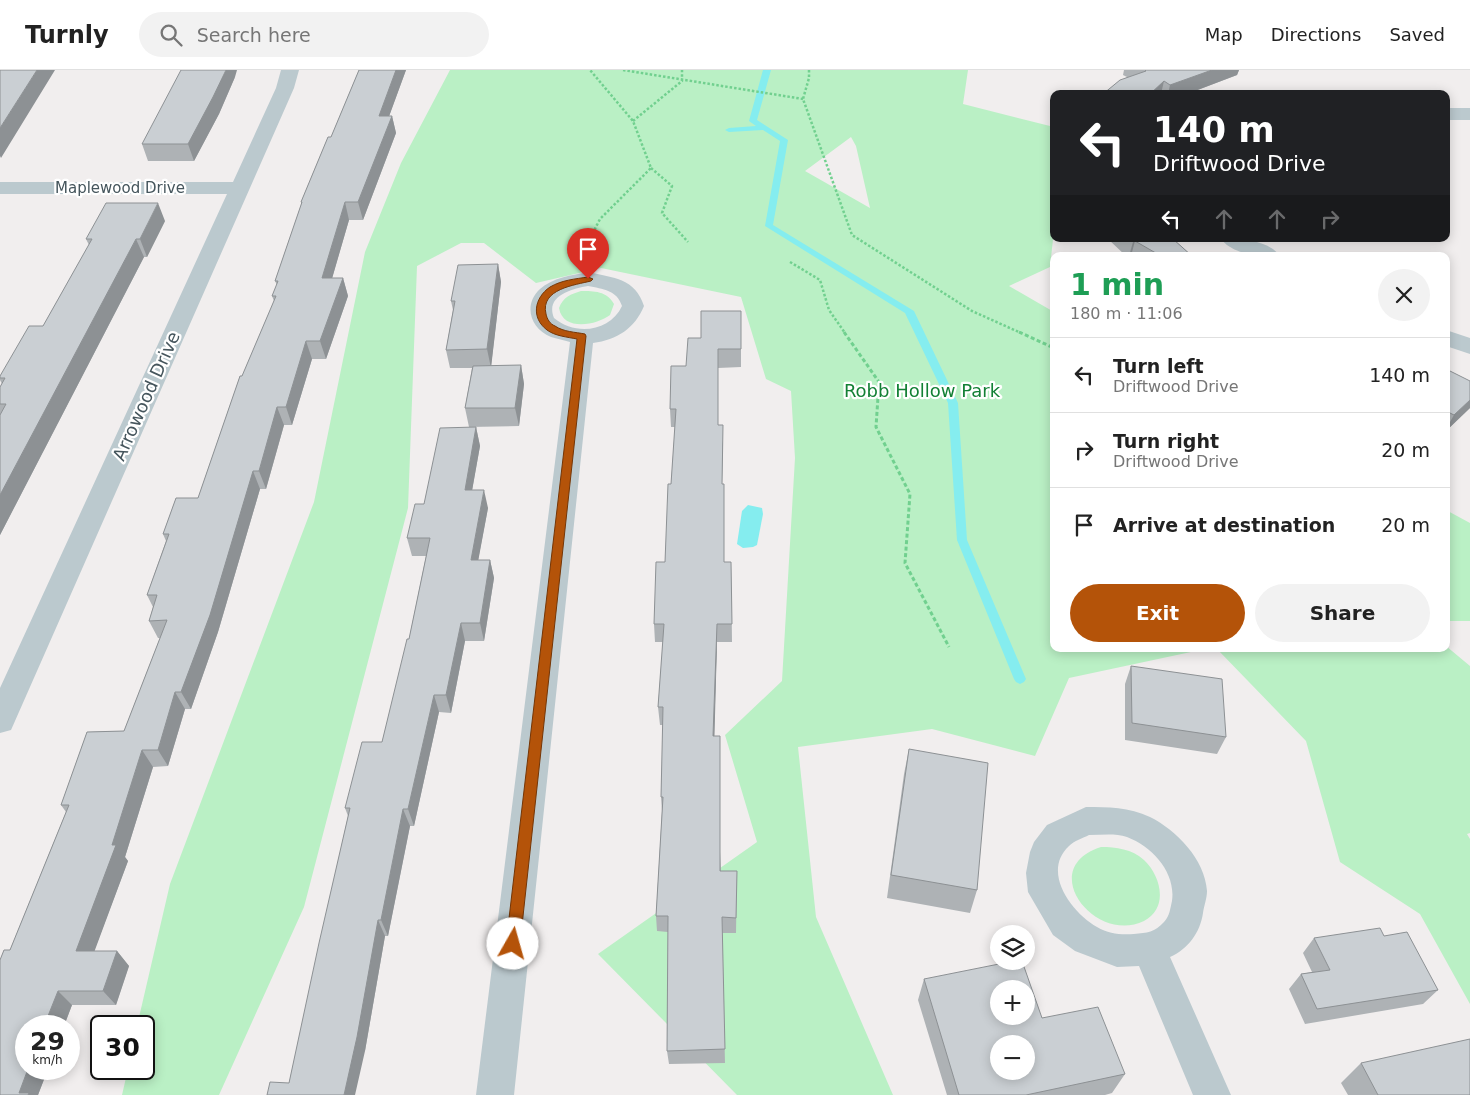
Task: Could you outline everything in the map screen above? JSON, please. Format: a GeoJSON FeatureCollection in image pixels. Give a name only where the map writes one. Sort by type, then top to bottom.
{"type":"FeatureCollection","features":[{"type":"Feature","properties":{"kind":"street","name":"Arrowood Drive"},"geometry":{"type":"LineString","coordinates":[[0,721],[285,88],[290,70]]}},
{"type":"Feature","properties":{"kind":"street"},"geometry":{"type":"LineString","coordinates":[[1450,114],[1470,114]]}},
{"type":"Feature","properties":{"kind":"street","name":"Maplewood Drive"},"geometry":{"type":"LineString","coordinates":[[0,188],[240,188]]}},
{"type":"Feature","properties":{"kind":"street"},"geometry":{"type":"LineString","coordinates":[[1239,242],[1260,252]]}},
{"type":"Feature","properties":{"kind":"street"},"geometry":{"type":"LineString","coordinates":[[588,279],[607,281],[623,288],[632,297],[634,308],[629,319],[617,328],[600,335],[582,336],[565,334],[551,328],[542,320],[540,309],[544,299],[553,290],[569,282],[588,279]]}},
{"type":"Feature","properties":{"kind":"street"},"geometry":{"type":"LineString","coordinates":[[495,1095],[582,336]]}},
{"type":"Feature","properties":{"kind":"street"},"geometry":{"type":"LineString","coordinates":[[1450,339],[1470,347]]}},
{"type":"Feature","properties":{"kind":"street"},"geometry":{"type":"LineString","coordinates":[[1086,821],[1119,821],[1139,827],[1172,851],[1185,872],[1190,890],[1185,922],[1170,940],[1149,949],[1117,951],[1087,940],[1065,924],[1045,892],[1042,873],[1046,852],[1058,835],[1086,821]]}},
{"type":"Feature","properties":{"kind":"street"},"geometry":{"type":"LineString","coordinates":[[1149,949],[1212,1095]]}},
{"type":"Feature","properties":{"kind":"path"},"geometry":{"type":"LineString","coordinates":[[590,70],[633,121],[651,168],[672,186],[662,213],[688,242]]}},
{"type":"Feature","properties":{"kind":"path"},"geometry":{"type":"LineString","coordinates":[[623,70],[803,99]]}},
{"type":"Feature","properties":{"kind":"path"},"geometry":{"type":"LineString","coordinates":[[682,70],[682,81]]}},
{"type":"Feature","properties":{"kind":"path"},"geometry":{"type":"LineString","coordinates":[[808,70],[809,78],[803,99],[852,235],[972,311],[1050,346]]}},
{"type":"Feature","properties":{"kind":"path"},"geometry":{"type":"LineString","coordinates":[[633,121],[682,81]]}},
{"type":"Feature","properties":{"kind":"path"},"geometry":{"type":"LineString","coordinates":[[588,279],[584,250],[600,219],[651,168]]}},
{"type":"Feature","properties":{"kind":"path"},"geometry":{"type":"LineString","coordinates":[[790,262],[820,280],[829,310],[879,382],[876,427],[910,494],[905,563],[949,647]]}},
{"type":"Feature","properties":{"kind":"green space","name":"Robb Hollow Park"},"geometry":{"type":"Polygon","coordinates":[[[450,70],[968,70],[963,104],[1050,126],[1050,242],[1053,242],[1052,252],[1050,252],[1050,267],[1009,286],[1050,310],[1050,652],[1191,652],[1069,678],[1035,756],[932,729],[798,747],[816,917],[893,1095],[737,1095],[598,954],[757,842],[725,735],[782,681],[795,458],[791,391],[766,379],[741,297],[601,268],[536,283],[484,243],[461,243],[417,266],[408,508],[304,907],[219,1095],[122,1095],[125,1080],[155,1080],[155,1015],[140,1015],[170,884],[314,502],[365,252],[401,163],[450,70]],[[851,137],[805,171],[870,208],[856,146],[851,137]]]}},
{"type":"Feature","properties":{"kind":"green space"},"geometry":{"type":"Polygon","coordinates":[[[581,291],[595,292],[608,296],[614,304],[610,315],[589,324],[567,321],[562,316],[559,308],[568,296],[581,291]]]}},
{"type":"Feature","properties":{"kind":"green space"},"geometry":{"type":"Polygon","coordinates":[[[1450,512],[1470,523],[1470,621],[1450,621],[1450,512]]]}},
{"type":"Feature","properties":{"kind":"green space"},"geometry":{"type":"Polygon","coordinates":[[[1450,649],[1470,666],[1470,833],[1467,834],[1470,839],[1470,1004],[1420,914],[1340,862],[1306,741],[1220,652],[1450,652],[1450,649]]]}},
{"type":"Feature","properties":{"kind":"green space"},"geometry":{"type":"Polygon","coordinates":[[[1101,847],[1118,848],[1134,853],[1144,860],[1155,874],[1160,892],[1159,900],[1157,908],[1152,915],[1144,921],[1125,926],[1107,923],[1091,914],[1079,901],[1073,886],[1073,871],[1082,857],[1101,847]]]}},
{"type":"Feature","properties":{"kind":"water"},"geometry":{"type":"Polygon","coordinates":[[[748,505],[762,508],[763,514],[757,545],[743,548],[737,544],[742,511],[748,505]]]}},
{"type":"Feature","properties":{"kind":"building"},"geometry":{"type":"Polygon","coordinates":[[[0,70],[37,70],[0,128],[0,70]]]}},
{"type":"Feature","properties":{"kind":"building"},"geometry":{"type":"Polygon","coordinates":[[[181,70],[226,70],[188,144],[142,144],[181,70]]]}},
{"type":"Feature","properties":{"kind":"building"},"geometry":{"type":"Polygon","coordinates":[[[359,70],[396,70],[379,116],[392,116],[358,202],[345,202],[322,278],[343,278],[320,341],[306,341],[286,407],[277,407],[259,471],[253,471],[210,615],[181,692],[175,692],[158,750],[142,750],[112,845],[116,845],[76,951],[117,951],[103,991],[58,991],[48,1015],[15,1015],[15,1080],[24,1080],[19,1093],[29,1093],[28,1095],[0,1095],[0,960],[4,950],[10,950],[69,805],[61,805],[87,732],[124,731],[167,620],[149,621],[157,595],[147,595],[169,534],[163,534],[176,498],[198,498],[240,376],[242,376],[276,296],[272,296],[278,281],[275,281],[301,202],[328,137],[331,137],[359,70]]]}},
{"type":"Feature","properties":{"kind":"building"},"geometry":{"type":"Polygon","coordinates":[[[1212,70],[1170,85],[1164,81],[1154,90],[1108,90],[1120,80],[1146,71],[1212,70]]]}},
{"type":"Feature","properties":{"kind":"building"},"geometry":{"type":"Polygon","coordinates":[[[106,203],[158,203],[140,239],[136,239],[0,495],[0,415],[6,404],[0,404],[0,387],[5,378],[0,378],[0,376],[29,326],[43,326],[92,239],[86,239],[106,203]]]}},
{"type":"Feature","properties":{"kind":"building"},"geometry":{"type":"Polygon","coordinates":[[[1137,242],[1176,242],[1188,252],[1154,252],[1137,242]]]}},
{"type":"Feature","properties":{"kind":"building"},"geometry":{"type":"Polygon","coordinates":[[[498,264],[487,349],[446,350],[455,301],[451,301],[458,265],[498,264]]]}},
{"type":"Feature","properties":{"kind":"building"},"geometry":{"type":"Polygon","coordinates":[[[701,311],[741,311],[741,349],[718,349],[718,425],[723,425],[724,562],[731,562],[732,624],[717,624],[713,736],[720,736],[720,871],[737,871],[736,918],[722,917],[725,1049],[667,1051],[668,916],[656,916],[663,797],[661,797],[663,707],[658,707],[664,624],[654,624],[656,562],[665,562],[668,484],[671,484],[676,409],[670,409],[671,366],[686,366],[688,338],[701,338],[701,311]]]}},
{"type":"Feature","properties":{"kind":"building"},"geometry":{"type":"Polygon","coordinates":[[[521,365],[515,408],[465,408],[473,366],[521,365]]]}},
{"type":"Feature","properties":{"kind":"building"},"geometry":{"type":"Polygon","coordinates":[[[1450,371],[1470,381],[1470,400],[1454,415],[1450,413],[1450,371]]]}},
{"type":"Feature","properties":{"kind":"building"},"geometry":{"type":"Polygon","coordinates":[[[476,427],[465,490],[484,490],[471,560],[490,560],[480,623],[461,623],[446,695],[434,695],[408,809],[403,809],[381,920],[378,920],[357,1037],[344,1095],[267,1095],[270,1082],[289,1083],[350,808],[345,808],[362,742],[382,742],[407,639],[409,639],[430,538],[407,538],[415,504],[424,504],[440,428],[476,427]]]}},
{"type":"Feature","properties":{"kind":"building"},"geometry":{"type":"Polygon","coordinates":[[[1131,666],[1222,679],[1226,737],[1132,723],[1131,666]]]}},
{"type":"Feature","properties":{"kind":"building"},"geometry":{"type":"Polygon","coordinates":[[[909,749],[988,763],[977,890],[891,875],[909,749]]]}},
{"type":"Feature","properties":{"kind":"building"},"geometry":{"type":"Polygon","coordinates":[[[1380,928],[1384,936],[1407,932],[1438,990],[1317,1009],[1301,974],[1330,970],[1314,938],[1380,928]]]}},
{"type":"Feature","properties":{"kind":"building"},"geometry":{"type":"Polygon","coordinates":[[[990,966],[990,970],[1025,970],[1029,980],[990,980],[990,1025],[1035,1025],[1035,998],[1042,1018],[1098,1007],[1125,1074],[1026,1095],[959,1095],[924,979],[990,966]]]}},
{"type":"Feature","properties":{"kind":"building"},"geometry":{"type":"Polygon","coordinates":[[[1470,1039],[1470,1095],[1378,1095],[1361,1063],[1470,1039]]]}},
{"type":"Feature","properties":{"kind":"waterway"},"geometry":{"type":"LineString","coordinates":[[764,128],[753,121],[767,70]]}},
{"type":"Feature","properties":{"kind":"waterway"},"geometry":{"type":"LineString","coordinates":[[729,130],[764,128]]}},
{"type":"Feature","properties":{"kind":"waterway"},"geometry":{"type":"LineString","coordinates":[[764,128],[784,140],[769,226],[909,311],[953,403],[962,540],[1020,679]]}},
{"type":"Feature","properties":{"kind":"route"},"geometry":{"type":"LineString","coordinates":[[513,944],[582,336],[565,334],[551,328],[542,320],[540,309],[544,299],[553,290],[569,282],[588,279]]}}]}
